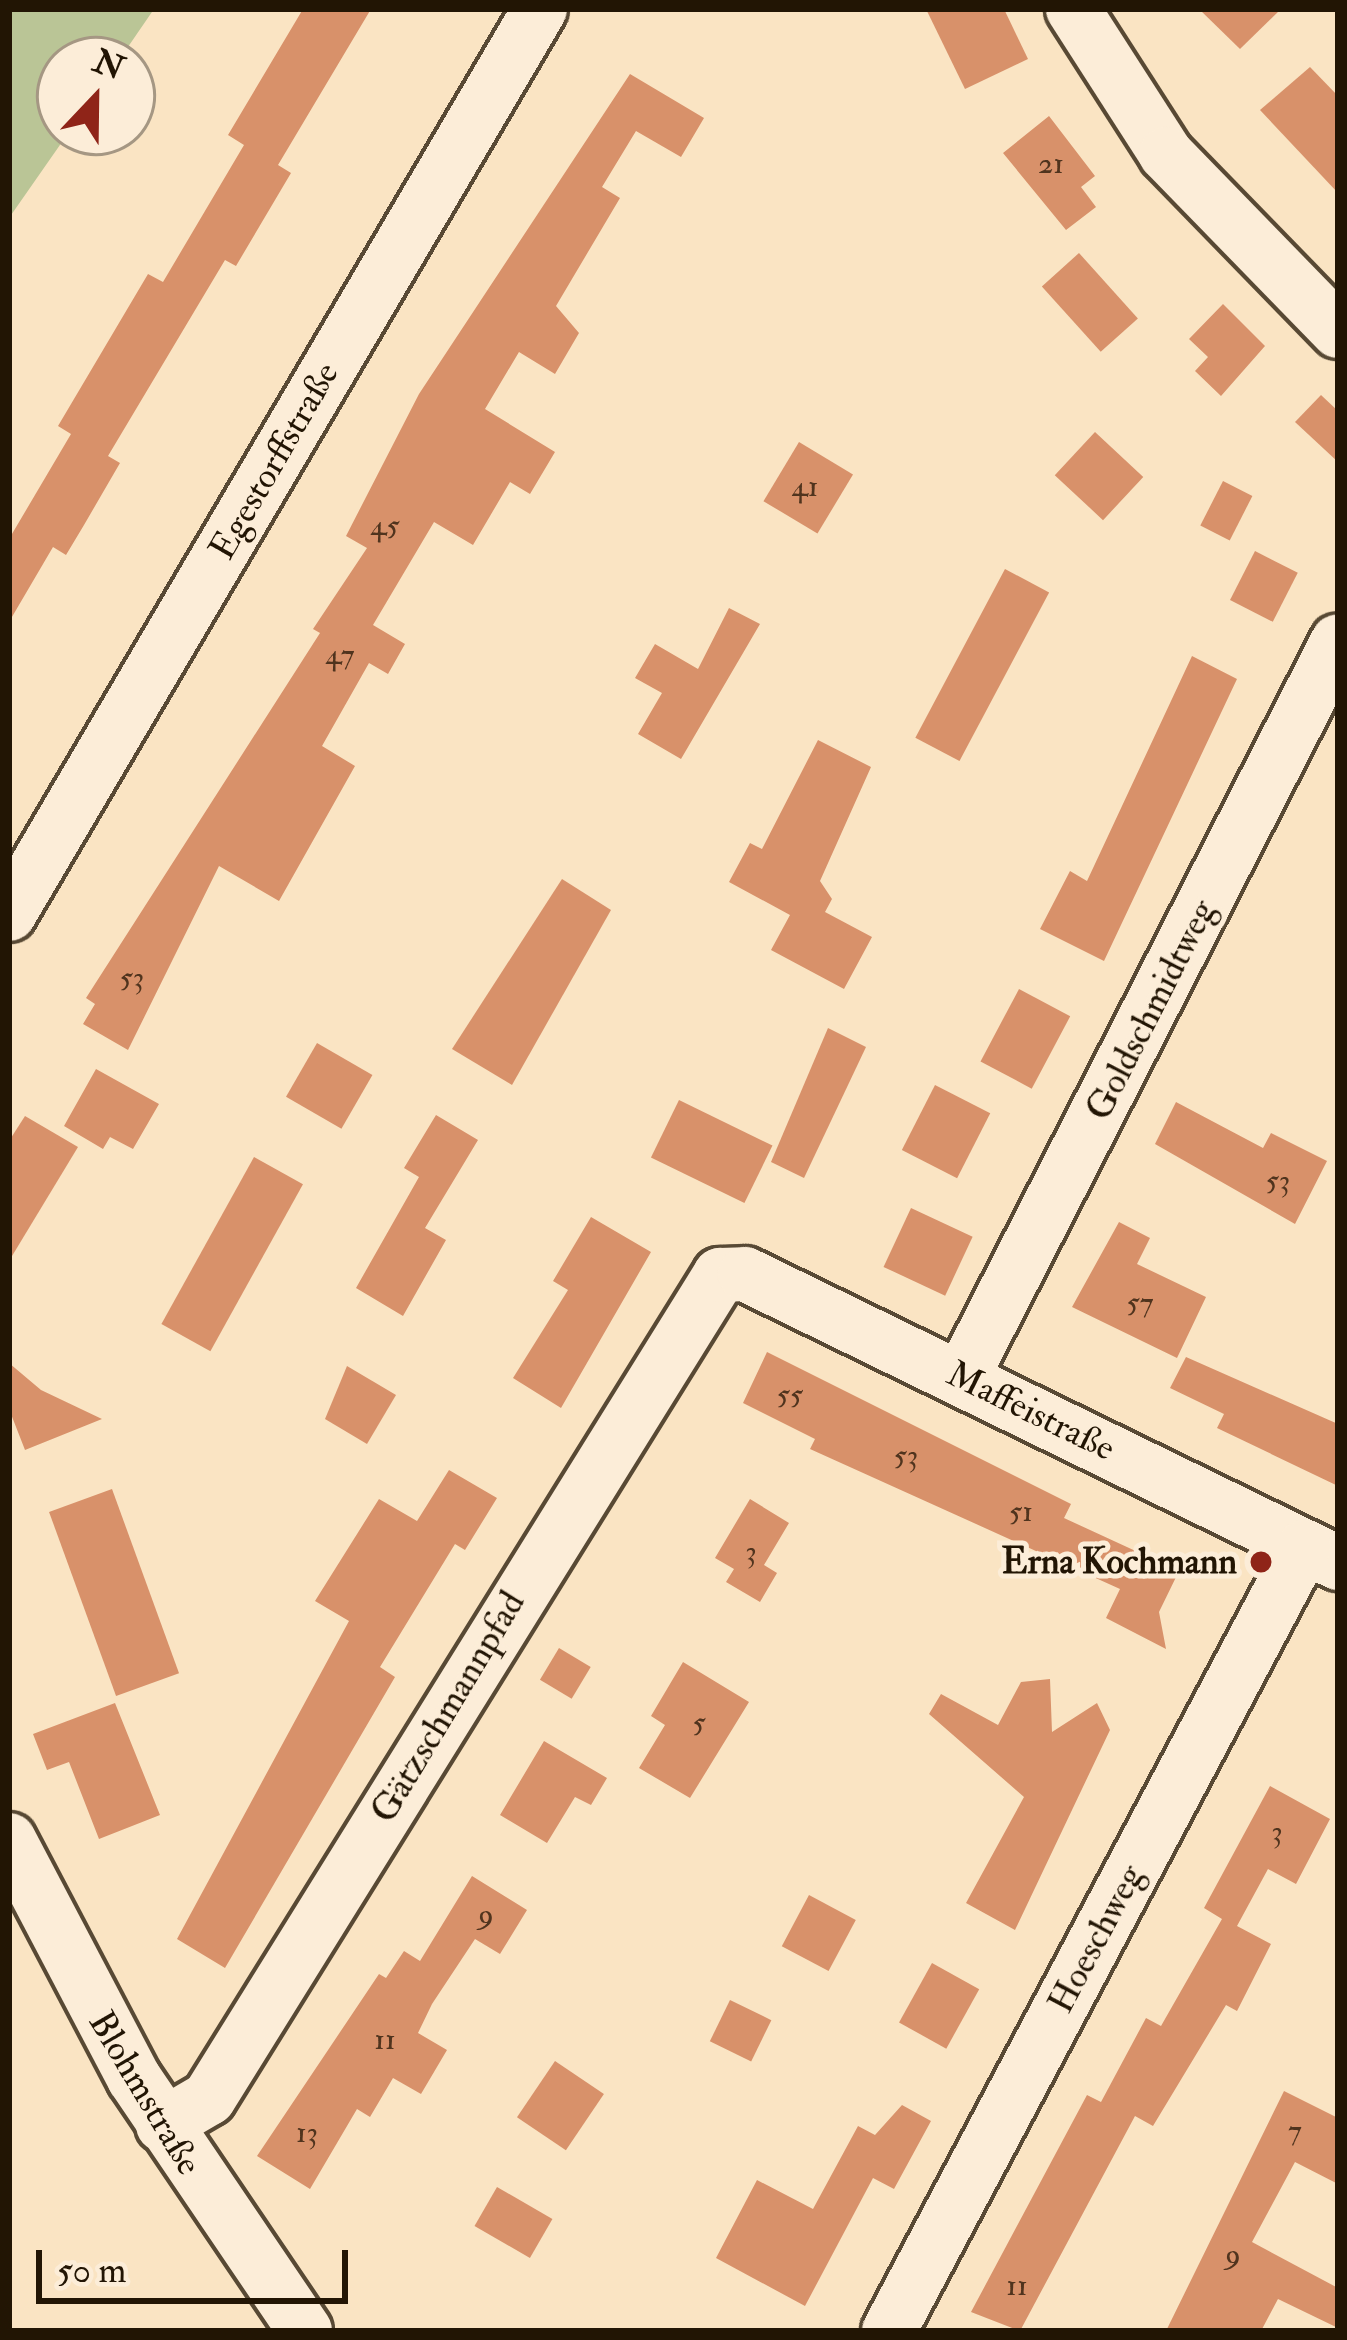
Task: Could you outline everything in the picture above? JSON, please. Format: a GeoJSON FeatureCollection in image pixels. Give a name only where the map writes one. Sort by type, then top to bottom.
{"type":"FeatureCollection","features":[{"type":"Feature","properties":{"kind":"street","name":"Egestorffstraße"},"geometry":{"type":"LineString","coordinates":[[9,914],[540,9]]}},
{"type":"Feature","properties":{"kind":"street"},"geometry":{"type":"LineString","coordinates":[[1073,9],[1166,154],[1338,331]]}},
{"type":"Feature","properties":{"kind":"street","name":"Goldschmidtweg"},"geometry":{"type":"LineString","coordinates":[[962,1377],[1338,641]]}},
{"type":"Feature","properties":{"kind":"street","name":"Maffeistraße"},"geometry":{"type":"LineString","coordinates":[[720,1275],[745,1274],[1321,1555]]}},
{"type":"Feature","properties":{"kind":"street","name":"Gätzschmannpfad"},"geometry":{"type":"LineString","coordinates":[[163,2125],[209,2098],[720,1275]]}},
{"type":"Feature","properties":{"kind":"street","name":"Hoeschweg"},"geometry":{"type":"LineString","coordinates":[[889,2331],[1321,1555]]}},
{"type":"Feature","properties":{"kind":"street","name":"Blohmstraße"},"geometry":{"type":"LineString","coordinates":[[9,1840],[163,2125],[305,2331]]}},
{"type":"Feature","properties":{"kind":"green space"},"geometry":{"type":"Polygon","coordinates":[[[9,9],[154,9],[135,36],[36,36],[36,156],[52,156],[9,218],[9,9]]]}},
{"type":"Feature","properties":{"kind":"building"},"geometry":{"type":"Polygon","coordinates":[[[303,9],[371,9],[278,165],[291,173],[236,266],[225,260],[108,456],[120,463],[84,525],[66,555],[53,547],[9,622],[9,539],[71,434],[58,426],[148,274],[163,282],[244,145],[228,135],[303,9]]]}},
{"type":"Feature","properties":{"kind":"building"},"geometry":{"type":"Polygon","coordinates":[[[926,9],[1004,9],[1028,59],[965,89],[926,9]]]}},
{"type":"Feature","properties":{"kind":"building"},"geometry":{"type":"Polygon","coordinates":[[[1199,9],[1281,9],[1240,49],[1199,9]]]}},
{"type":"Feature","properties":{"kind":"building"},"geometry":{"type":"Polygon","coordinates":[[[1310,67],[1338,96],[1338,193],[1260,110],[1310,67]]]}},
{"type":"Feature","properties":{"kind":"building"},"geometry":{"type":"Polygon","coordinates":[[[630,74],[704,118],[681,157],[636,131],[602,187],[620,198],[556,306],[579,333],[555,374],[519,352],[485,409],[555,452],[530,494],[510,482],[473,545],[434,522],[373,625],[405,644],[388,674],[369,663],[322,746],[355,766],[279,901],[219,866],[128,1050],[83,1024],[95,1004],[86,998],[320,633],[313,629],[367,548],[346,536],[419,394],[630,74]]]}},
{"type":"Feature","properties":{"kind":"building"},"geometry":{"type":"Polygon","coordinates":[[[1049,116],[1095,176],[1081,187],[1096,207],[1066,230],[1003,153],[1049,116]]]}},
{"type":"Feature","properties":{"kind":"building"},"geometry":{"type":"Polygon","coordinates":[[[1079,253],[1138,318],[1101,352],[1042,286],[1079,253]]]}},
{"type":"Feature","properties":{"kind":"building"},"geometry":{"type":"Polygon","coordinates":[[[1223,304],[1265,346],[1221,396],[1195,371],[1208,357],[1189,339],[1223,304]]]}},
{"type":"Feature","properties":{"kind":"building"},"geometry":{"type":"Polygon","coordinates":[[[1321,395],[1338,411],[1338,462],[1295,422],[1321,395]]]}},
{"type":"Feature","properties":{"kind":"building"},"geometry":{"type":"Polygon","coordinates":[[[1095,432],[1143,477],[1103,520],[1055,475],[1095,432]]]}},
{"type":"Feature","properties":{"kind":"building"},"geometry":{"type":"Polygon","coordinates":[[[799,442],[853,474],[817,534],[763,501],[799,442]]]}},
{"type":"Feature","properties":{"kind":"building"},"geometry":{"type":"Polygon","coordinates":[[[1223,481],[1252,496],[1230,541],[1200,526],[1223,481]]]}},
{"type":"Feature","properties":{"kind":"building"},"geometry":{"type":"Polygon","coordinates":[[[1255,551],[1298,573],[1273,622],[1230,600],[1255,551]]]}},
{"type":"Feature","properties":{"kind":"building"},"geometry":{"type":"Polygon","coordinates":[[[1005,569],[1049,592],[959,761],[915,738],[1005,569]]]}},
{"type":"Feature","properties":{"kind":"building"},"geometry":{"type":"Polygon","coordinates":[[[729,608],[760,624],[681,759],[638,734],[662,693],[635,678],[655,644],[698,669],[729,608]]]}},
{"type":"Feature","properties":{"kind":"building"},"geometry":{"type":"Polygon","coordinates":[[[1192,656],[1237,679],[1104,961],[1040,929],[1070,871],[1087,881],[1192,656]]]}},
{"type":"Feature","properties":{"kind":"building"},"geometry":{"type":"Polygon","coordinates":[[[818,740],[871,767],[820,881],[832,899],[825,912],[872,937],[844,989],[771,950],[790,915],[729,882],[750,843],[762,849],[818,740]]]}},
{"type":"Feature","properties":{"kind":"building"},"geometry":{"type":"Polygon","coordinates":[[[562,879],[611,910],[512,1085],[452,1049],[562,879]]]}},
{"type":"Feature","properties":{"kind":"building"},"geometry":{"type":"Polygon","coordinates":[[[1019,989],[1070,1016],[1032,1089],[981,1061],[1019,989]]]}},
{"type":"Feature","properties":{"kind":"building"},"geometry":{"type":"Polygon","coordinates":[[[828,1028],[866,1047],[804,1178],[771,1162],[828,1028]]]}},
{"type":"Feature","properties":{"kind":"building"},"geometry":{"type":"Polygon","coordinates":[[[317,1043],[372,1075],[341,1129],[286,1097],[317,1043]]]}},
{"type":"Feature","properties":{"kind":"building"},"geometry":{"type":"Polygon","coordinates":[[[96,1069],[159,1104],[133,1149],[110,1137],[103,1149],[64,1126],[96,1069]]]}},
{"type":"Feature","properties":{"kind":"building"},"geometry":{"type":"Polygon","coordinates":[[[935,1085],[990,1113],[957,1178],[902,1150],[935,1085]]]}},
{"type":"Feature","properties":{"kind":"building"},"geometry":{"type":"Polygon","coordinates":[[[679,1100],[772,1146],[744,1203],[651,1158],[679,1100]]]}},
{"type":"Feature","properties":{"kind":"building"},"geometry":{"type":"Polygon","coordinates":[[[1176,1102],[1263,1148],[1271,1133],[1327,1161],[1295,1224],[1155,1144],[1176,1102]]]}},
{"type":"Feature","properties":{"kind":"building"},"geometry":{"type":"Polygon","coordinates":[[[436,1115],[478,1140],[425,1228],[446,1240],[403,1316],[356,1288],[419,1177],[404,1168],[436,1115]]]}},
{"type":"Feature","properties":{"kind":"building"},"geometry":{"type":"Polygon","coordinates":[[[25,1116],[78,1147],[9,1261],[9,1141],[25,1116]]]}},
{"type":"Feature","properties":{"kind":"building"},"geometry":{"type":"Polygon","coordinates":[[[254,1157],[303,1184],[210,1351],[161,1324],[254,1157]]]}},
{"type":"Feature","properties":{"kind":"building"},"geometry":{"type":"Polygon","coordinates":[[[911,1208],[973,1237],[945,1296],[884,1267],[911,1208]]]}},
{"type":"Feature","properties":{"kind":"building"},"geometry":{"type":"Polygon","coordinates":[[[591,1217],[651,1252],[561,1408],[513,1378],[568,1290],[553,1281],[591,1217]]]}},
{"type":"Feature","properties":{"kind":"building"},"geometry":{"type":"Polygon","coordinates":[[[1119,1222],[1150,1238],[1137,1264],[1206,1297],[1177,1358],[1072,1307],[1119,1222]]]}},
{"type":"Feature","properties":{"kind":"building"},"geometry":{"type":"Polygon","coordinates":[[[767,1352],[1071,1504],[1064,1518],[1179,1571],[1159,1612],[1166,1649],[1106,1618],[1120,1589],[810,1449],[815,1439],[743,1403],[767,1352]]]}},
{"type":"Feature","properties":{"kind":"building"},"geometry":{"type":"Polygon","coordinates":[[[1186,1357],[1338,1424],[1338,1486],[1217,1428],[1224,1414],[1170,1388],[1186,1357]]]}},
{"type":"Feature","properties":{"kind":"building"},"geometry":{"type":"Polygon","coordinates":[[[9,1363],[41,1390],[102,1419],[25,1450],[9,1409],[9,1363]]]}},
{"type":"Feature","properties":{"kind":"building"},"geometry":{"type":"Polygon","coordinates":[[[347,1366],[396,1395],[367,1444],[325,1419],[347,1366]]]}},
{"type":"Feature","properties":{"kind":"building"},"geometry":{"type":"Polygon","coordinates":[[[449,1470],[497,1498],[465,1550],[455,1544],[380,1667],[395,1677],[225,1968],[177,1939],[349,1621],[315,1601],[379,1499],[417,1521],[449,1470]]]}},
{"type":"Feature","properties":{"kind":"building"},"geometry":{"type":"Polygon","coordinates":[[[112,1489],[179,1673],[116,1696],[49,1512],[112,1489]]]}},
{"type":"Feature","properties":{"kind":"building"},"geometry":{"type":"Polygon","coordinates":[[[750,1499],[789,1523],[764,1565],[777,1573],[760,1602],[726,1582],[734,1569],[715,1558],[750,1499]]]}},
{"type":"Feature","properties":{"kind":"building"},"geometry":{"type":"Polygon","coordinates":[[[559,1648],[591,1667],[572,1699],[540,1680],[559,1648]]]}},
{"type":"Feature","properties":{"kind":"building"},"geometry":{"type":"Polygon","coordinates":[[[683,1662],[749,1702],[690,1798],[639,1768],[665,1725],[651,1716],[683,1662]]]}},
{"type":"Feature","properties":{"kind":"building"},"geometry":{"type":"Polygon","coordinates":[[[1050,1679],[1052,1732],[1097,1703],[1110,1730],[1015,1930],[966,1903],[1024,1797],[929,1714],[941,1694],[998,1725],[1021,1682],[1050,1679]]]}},
{"type":"Feature","properties":{"kind":"building"},"geometry":{"type":"Polygon","coordinates":[[[115,1703],[160,1815],[99,1839],[69,1762],[47,1770],[33,1734],[115,1703]]]}},
{"type":"Feature","properties":{"kind":"building"},"geometry":{"type":"Polygon","coordinates":[[[544,1741],[607,1778],[591,1805],[575,1797],[547,1843],[500,1815],[544,1741]]]}},
{"type":"Feature","properties":{"kind":"building"},"geometry":{"type":"Polygon","coordinates":[[[1270,1786],[1330,1819],[1296,1884],[1268,1869],[1237,1926],[1271,1944],[1237,2011],[1226,2005],[1153,2126],[1135,2116],[1020,2331],[971,2312],[1087,2095],[1101,2102],[1146,2018],[1161,2026],[1222,1919],[1204,1908],[1270,1786]]]}},
{"type":"Feature","properties":{"kind":"building"},"geometry":{"type":"Polygon","coordinates":[[[472,1876],[527,1910],[500,1954],[475,1939],[432,2004],[418,2033],[447,2050],[421,2094],[393,2078],[370,2117],[357,2109],[310,2189],[257,2156],[379,1974],[386,1978],[404,1951],[420,1961],[472,1876]]]}},
{"type":"Feature","properties":{"kind":"building"},"geometry":{"type":"Polygon","coordinates":[[[809,1895],[856,1920],[829,1971],[782,1946],[809,1895]]]}},
{"type":"Feature","properties":{"kind":"building"},"geometry":{"type":"Polygon","coordinates":[[[932,1963],[979,1989],[946,2049],[899,2022],[932,1963]]]}},
{"type":"Feature","properties":{"kind":"building"},"geometry":{"type":"Polygon","coordinates":[[[730,2000],[771,2020],[751,2062],[710,2041],[730,2000]]]}},
{"type":"Feature","properties":{"kind":"building"},"geometry":{"type":"Polygon","coordinates":[[[555,2061],[604,2094],[566,2150],[517,2117],[555,2061]]]}},
{"type":"Feature","properties":{"kind":"building"},"geometry":{"type":"Polygon","coordinates":[[[1284,2091],[1338,2118],[1338,2184],[1295,2162],[1252,2242],[1338,2288],[1338,2328],[1278,2299],[1261,2331],[1166,2331],[1284,2091]]]}},
{"type":"Feature","properties":{"kind":"building"},"geometry":{"type":"Polygon","coordinates":[[[902,2105],[931,2121],[894,2189],[873,2178],[805,2306],[716,2258],[757,2180],[813,2209],[858,2126],[875,2135],[902,2105]]]}},
{"type":"Feature","properties":{"kind":"building"},"geometry":{"type":"Polygon","coordinates":[[[497,2187],[552,2219],[530,2258],[474,2226],[497,2187]]]}},
{"type":"Feature","properties":{"kind":"place","name":"Erna Kochmann"},"geometry":{"type":"Point","coordinates":[1261,1562]}}]}
